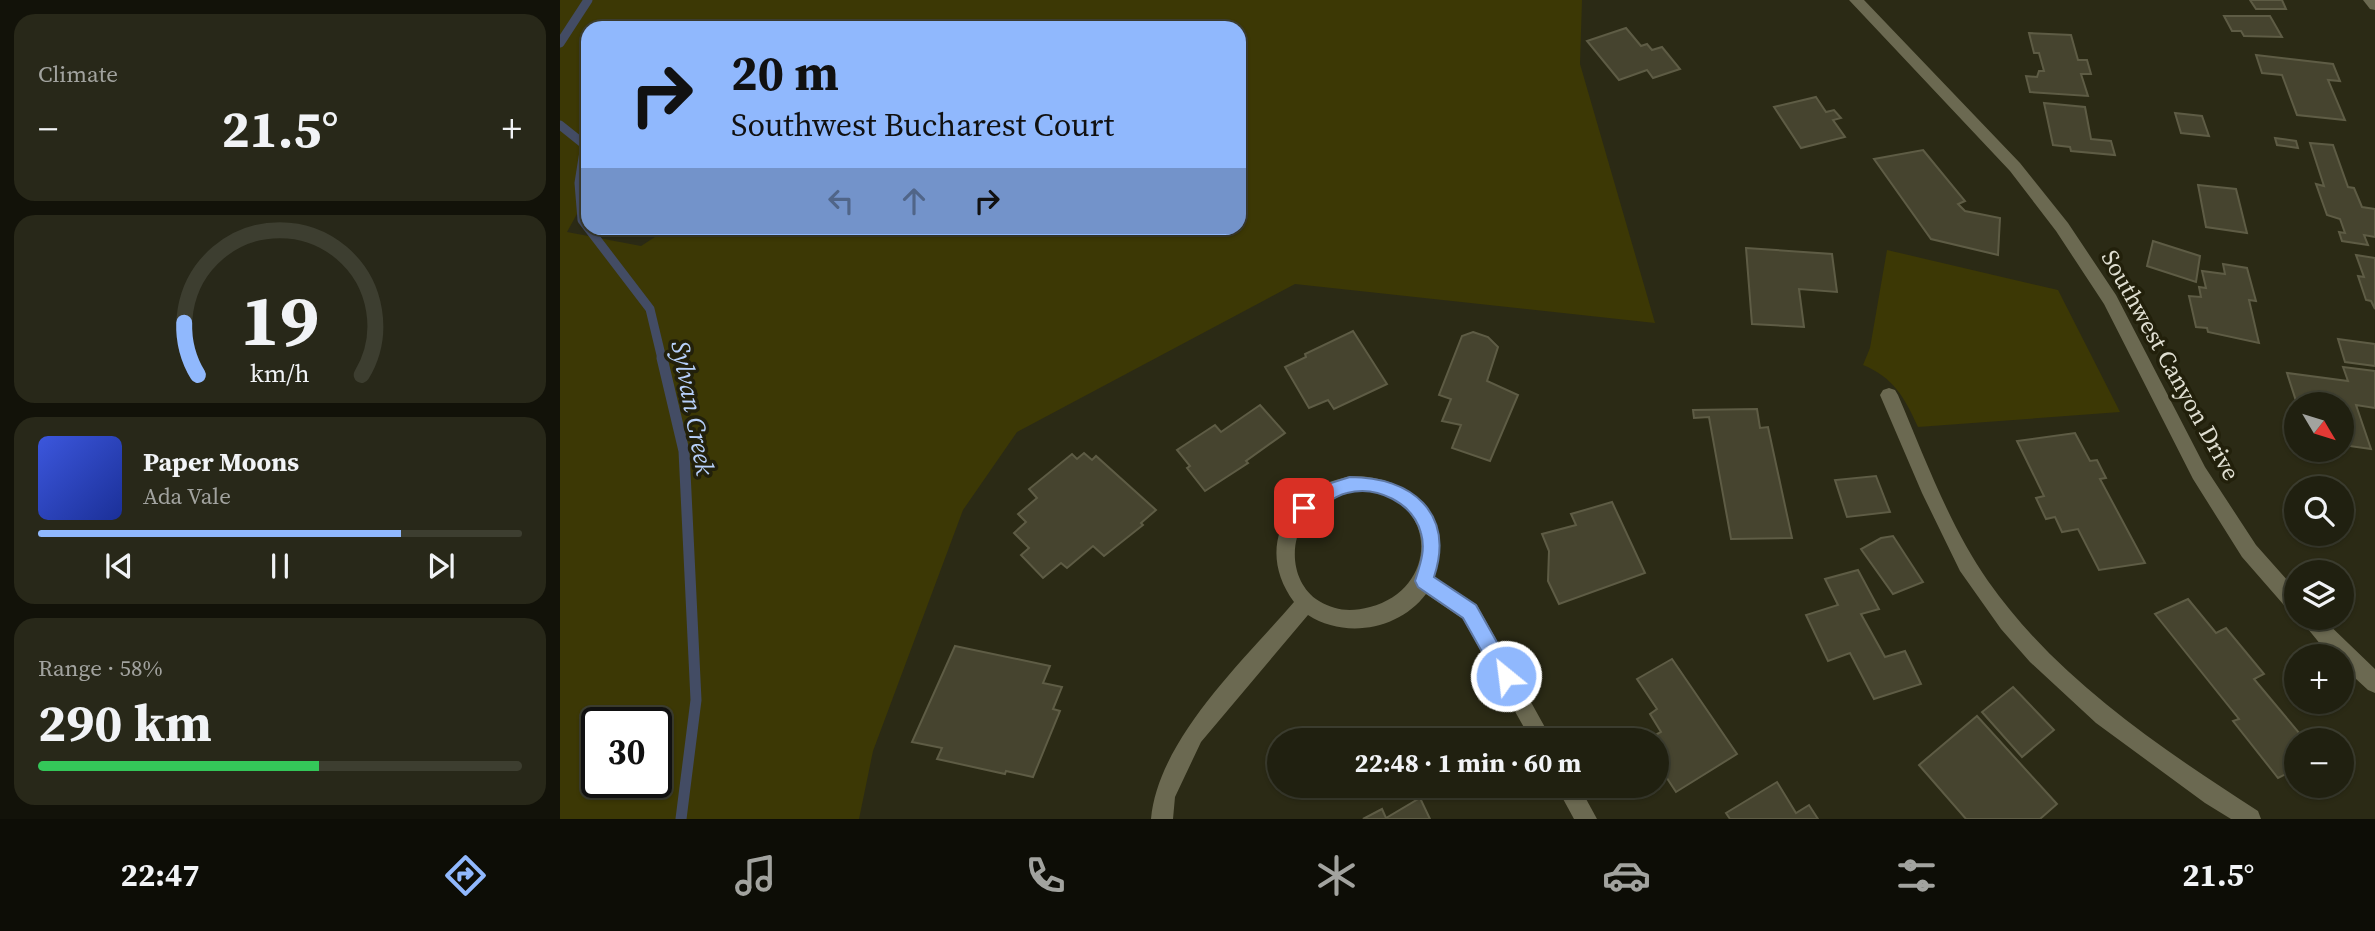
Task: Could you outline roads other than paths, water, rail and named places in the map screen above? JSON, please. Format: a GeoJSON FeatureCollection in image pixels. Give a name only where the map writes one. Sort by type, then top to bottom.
{"type":"FeatureCollection","features":[{"type":"Feature","properties":{"kind":"street","name":"Southwest Canyon Drive"},"geometry":{"type":"LineString","coordinates":[[1856,0],[2015,167],[2062,227],[2110,300],[2199,473],[2249,551],[2284,590]]}},
{"type":"Feature","properties":{"kind":"street"},"geometry":{"type":"LineString","coordinates":[[2370,0],[2375,6]]}},
{"type":"Feature","properties":{"kind":"street"},"geometry":{"type":"LineString","coordinates":[[1889,395],[1957,548],[1982,588],[2010,623],[2074,689],[2120,728],[2250,819]]}},
{"type":"Feature","properties":{"kind":"street"},"geometry":{"type":"LineString","coordinates":[[1350,484],[1375,484],[1401,494],[1420,511],[1430,534],[1432,556],[1424,581],[1403,605],[1371,620],[1348,621],[1324,616],[1294,592],[1285,572],[1283,554],[1289,531],[1304,508],[1324,493],[1350,484]]}},
{"type":"Feature","properties":{"kind":"street"},"geometry":{"type":"LineString","coordinates":[[1424,581],[1470,611],[1535,728]]}},
{"type":"Feature","properties":{"kind":"street"},"geometry":{"type":"LineString","coordinates":[[1162,819],[1164,796],[1194,735],[1306,604]]}},
{"type":"Feature","properties":{"kind":"street"},"geometry":{"type":"LineString","coordinates":[[2320,630],[2375,683]]}},
{"type":"Feature","properties":{"kind":"street"},"geometry":{"type":"LineString","coordinates":[[1574,798],[1586,819]]}},
{"type":"Feature","properties":{"kind":"waterway","name":"Sylvan Creek"},"geometry":{"type":"LineString","coordinates":[[560,43],[588,0]]}},
{"type":"Feature","properties":{"kind":"waterway","name":"Sylvan Creek"},"geometry":{"type":"LineString","coordinates":[[560,125],[581,142]]}},
{"type":"Feature","properties":{"kind":"waterway","name":"Sylvan Creek"},"geometry":{"type":"LineString","coordinates":[[581,170],[581,208]]}},
{"type":"Feature","properties":{"kind":"waterway","name":"Sylvan Creek"},"geometry":{"type":"LineString","coordinates":[[593,235],[650,309],[662,359]]}},
{"type":"Feature","properties":{"kind":"waterway","name":"Sylvan Creek"},"geometry":{"type":"LineString","coordinates":[[662,358],[684,451],[696,700],[681,819]]}}]}
